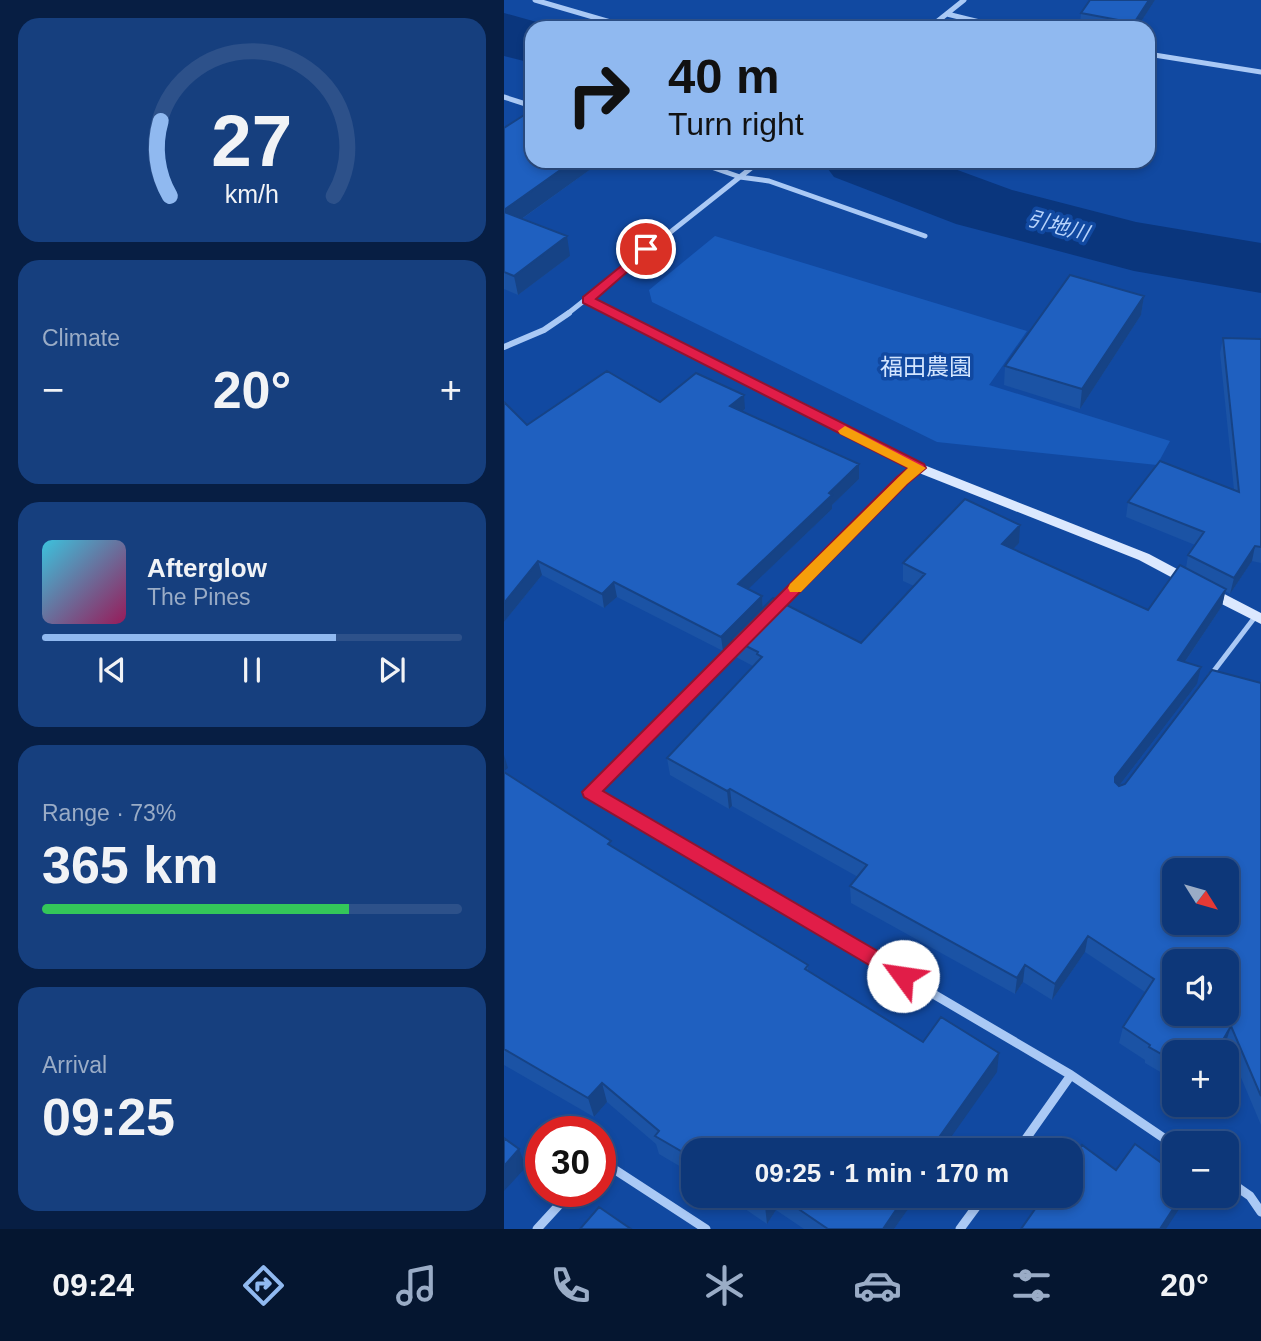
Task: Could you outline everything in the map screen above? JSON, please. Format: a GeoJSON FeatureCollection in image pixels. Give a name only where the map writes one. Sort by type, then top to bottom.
{"type":"FeatureCollection","features":[{"type":"Feature","properties":{"kind":"street"},"geometry":{"type":"LineString","coordinates":[[534,0],[607,21]]}},
{"type":"Feature","properties":{"kind":"street"},"geometry":{"type":"LineString","coordinates":[[938,21],[964,0]]}},
{"type":"Feature","properties":{"kind":"street"},"geometry":{"type":"LineString","coordinates":[[947,14],[975,21]]}},
{"type":"Feature","properties":{"kind":"street"},"geometry":{"type":"LineString","coordinates":[[1155,55],[1261,72]]}},
{"type":"Feature","properties":{"kind":"street"},"geometry":{"type":"LineString","coordinates":[[504,97],[525,104]]}},
{"type":"Feature","properties":{"kind":"street"},"geometry":{"type":"LineString","coordinates":[[714,168],[740,177],[769,181],[925,236]]}},
{"type":"Feature","properties":{"kind":"street"},"geometry":{"type":"LineString","coordinates":[[504,347],[544,330],[588,300],[627,264],[751,168]]}},
{"type":"Feature","properties":{"kind":"street"},"geometry":{"type":"LineString","coordinates":[[588,300],[919,468],[1144,557],[1259,617]]}},
{"type":"Feature","properties":{"kind":"street"},"geometry":{"type":"LineString","coordinates":[[766,618],[902,480],[919,468]]}},
{"type":"Feature","properties":{"kind":"street"},"geometry":{"type":"LineString","coordinates":[[746,638],[590,792],[1071,1075],[1162,1137]]}},
{"type":"Feature","properties":{"kind":"street"},"geometry":{"type":"LineString","coordinates":[[1026,1138],[1071,1075]]}},
{"type":"Feature","properties":{"kind":"street"},"geometry":{"type":"LineString","coordinates":[[616,1170],[706,1229]]}},
{"type":"Feature","properties":{"kind":"street"},"geometry":{"type":"LineString","coordinates":[[1239,1189],[1250,1196],[1261,1212]]}},
{"type":"Feature","properties":{"kind":"street"},"geometry":{"type":"LineString","coordinates":[[537,1229],[557,1207]]}},
{"type":"Feature","properties":{"kind":"street"},"geometry":{"type":"LineString","coordinates":[[960,1229],[975,1208]]}},
{"type":"Feature","properties":{"kind":"lane"},"geometry":{"type":"LineString","coordinates":[[1209,678],[1259,617]]}},
{"type":"Feature","properties":{"kind":"green space","name":"福田農園"},"geometry":{"type":"Polygon","coordinates":[[[715,236],[1027,331],[989,385],[1170,441],[1157,465],[937,442],[652,302],[649,290],[715,236]]]}},
{"type":"Feature","properties":{"kind":"building"},"geometry":{"type":"Polygon","coordinates":[[[1090,0],[1149,0],[1135,21],[1081,13],[1090,0]]]}},
{"type":"Feature","properties":{"kind":"building"},"geometry":{"type":"Polygon","coordinates":[[[525,114],[525,168],[563,168],[504,210],[504,128],[525,114]]]}},
{"type":"Feature","properties":{"kind":"building"},"geometry":{"type":"Polygon","coordinates":[[[504,212],[567,236],[514,276],[504,272],[504,212]]]}},
{"type":"Feature","properties":{"kind":"building"},"geometry":{"type":"Polygon","coordinates":[[[1070,275],[1144,296],[1082,389],[1005,366],[1070,275]]]}},
{"type":"Feature","properties":{"kind":"building"},"geometry":{"type":"Polygon","coordinates":[[[1223,338],[1261,339],[1261,547],[1255,546],[1234,578],[1188,555],[1204,532],[1128,502],[1160,461],[1239,492],[1223,338]]]}},
{"type":"Feature","properties":{"kind":"building"},"geometry":{"type":"Polygon","coordinates":[[[607,371],[660,402],[696,373],[744,395],[730,406],[859,464],[829,493],[832,495],[738,584],[762,596],[721,637],[614,582],[602,594],[538,561],[504,603],[504,402],[527,425],[607,371]]]}},
{"type":"Feature","properties":{"kind":"building"},"geometry":{"type":"Polygon","coordinates":[[[965,499],[1020,525],[1002,544],[1148,610],[1180,565],[1226,589],[1178,660],[1201,667],[1115,777],[1115,782],[1119,786],[1125,784],[1212,670],[1261,683],[1261,1096],[1231,1026],[1223,1040],[1162,1040],[1162,1054],[1123,1027],[1154,979],[1088,936],[1055,984],[1025,965],[1017,978],[850,886],[867,865],[730,789],[727,791],[667,758],[762,657],[758,652],[732,639],[773,598],[861,643],[925,574],[903,563],[965,499]]]}},
{"type":"Feature","properties":{"kind":"building"},"geometry":{"type":"Polygon","coordinates":[[[504,772],[611,841],[608,844],[808,965],[805,969],[923,1042],[941,1017],[999,1053],[939,1138],[681,1138],[681,1151],[655,1136],[659,1131],[602,1083],[588,1098],[504,1049],[504,772]]]}},
{"type":"Feature","properties":{"kind":"building"},"geometry":{"type":"Polygon","coordinates":[[[504,1138],[519,1149],[504,1166],[504,1138]]]}},
{"type":"Feature","properties":{"kind":"building"},"geometry":{"type":"Polygon","coordinates":[[[1135,1144],[1162,1163],[1162,1208],[1174,1208],[1160,1229],[1021,1229],[1036,1208],[1083,1208],[1083,1146],[1116,1170],[1135,1144]]]}},
{"type":"Feature","properties":{"kind":"building"},"geometry":{"type":"Polygon","coordinates":[[[599,1207],[631,1229],[580,1229],[599,1207]]]}},
{"type":"Feature","properties":{"kind":"building"},"geometry":{"type":"Polygon","coordinates":[[[797,1208],[897,1208],[883,1229],[828,1229],[797,1208]]]}},
{"type":"Feature","properties":{"kind":"waterway","name":"引地川"},"geometry":{"type":"LineString","coordinates":[[504,34],[525,40]]}},
{"type":"Feature","properties":{"kind":"waterway","name":"引地川"},"geometry":{"type":"LineString","coordinates":[[880,168],[984,207],[1134,246],[1261,268]]}},
{"type":"Feature","properties":{"kind":"slow traffic"},"geometry":{"type":"LineString","coordinates":[[795,588],[902,480],[919,468],[845,431]]}},
{"type":"Feature","properties":{"kind":"route"},"geometry":{"type":"LineString","coordinates":[[646,249],[588,300],[919,468],[902,480],[698,687],[590,792],[903,976]]}}]}
